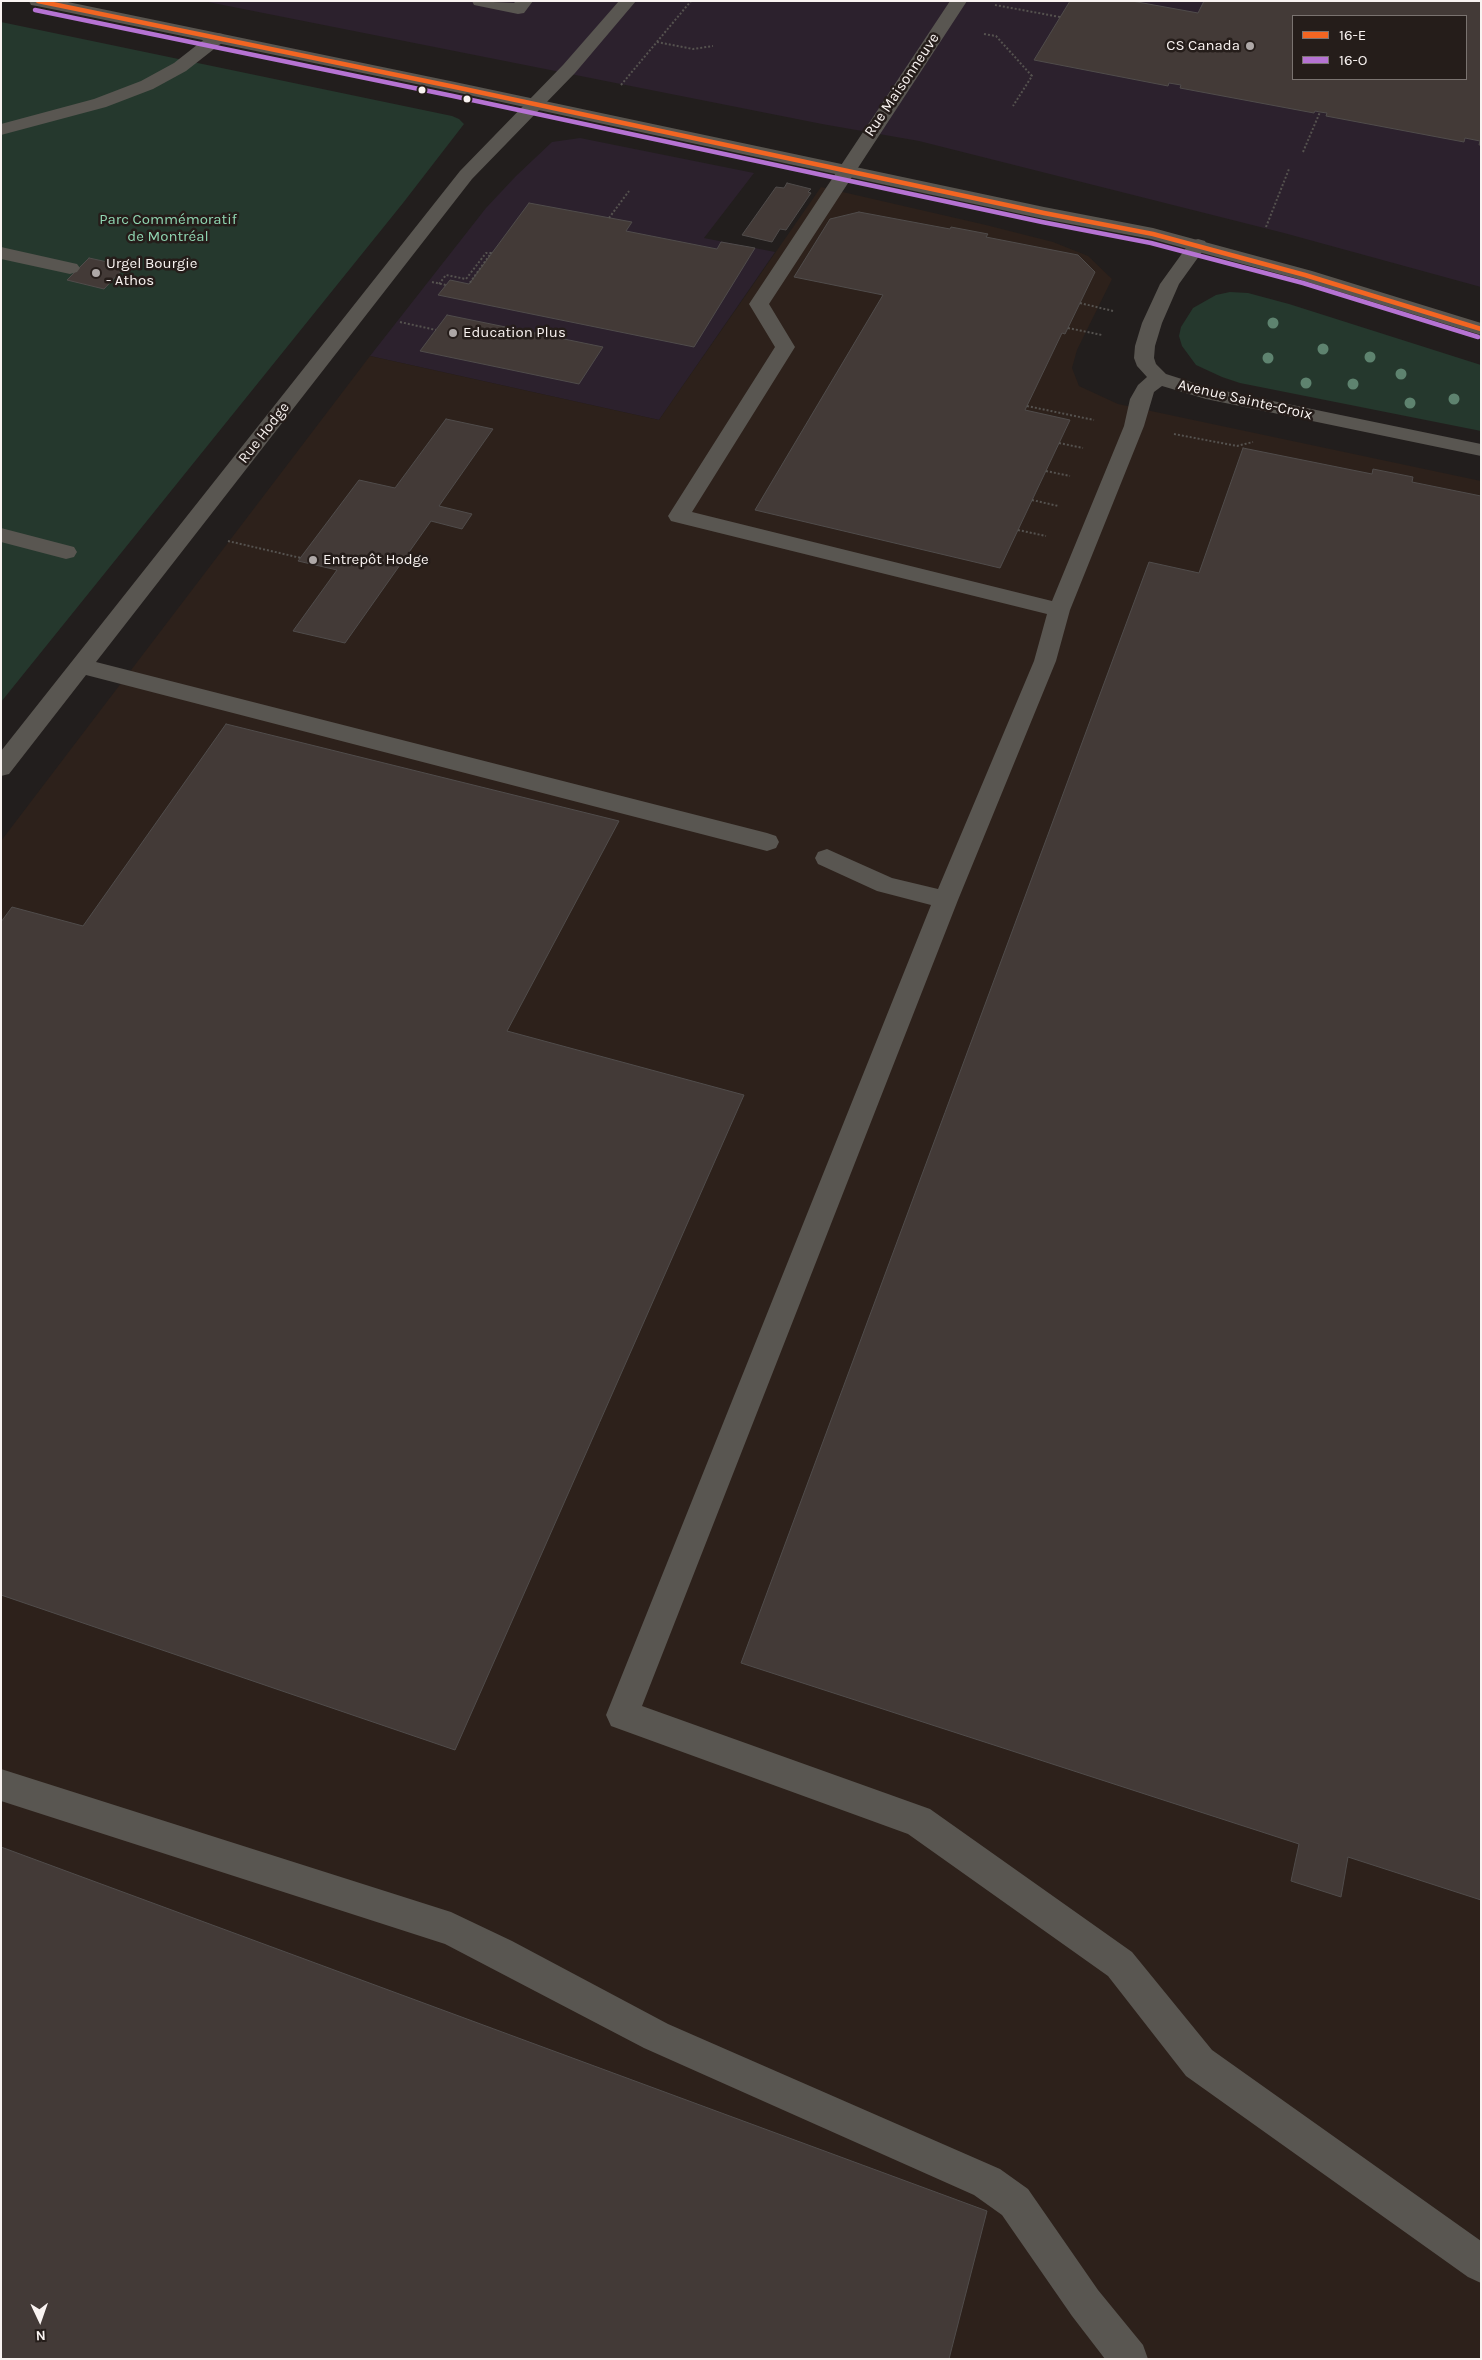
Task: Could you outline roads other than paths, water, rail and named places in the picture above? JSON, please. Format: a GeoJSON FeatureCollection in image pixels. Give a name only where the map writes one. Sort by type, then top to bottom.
{"type":"FeatureCollection","features":[{"type":"Feature","properties":{"kind":"main road"},"geometry":{"type":"LineString","coordinates":[[37,1],[1044,213],[1153,234],[1354,289],[1481,329]]}},
{"type":"Feature","properties":{"kind":"street"},"geometry":{"type":"LineString","coordinates":[[480,1],[518,9],[525,1]]}},
{"type":"Feature","properties":{"kind":"street","name":"Rue Hodge"},"geometry":{"type":"LineString","coordinates":[[1,768],[448,197],[479,160],[535,105],[628,1]]}},
{"type":"Feature","properties":{"kind":"street","name":"Rue Maisonneuve"},"geometry":{"type":"LineString","coordinates":[[958,1],[759,304],[785,347],[679,516],[1059,610]]}},
{"type":"Feature","properties":{"kind":"street"},"geometry":{"type":"LineString","coordinates":[[1,130],[91,106],[147,85],[180,67],[217,38]]}},
{"type":"Feature","properties":{"kind":"street","name":"Avenue Sainte-Croix"},"geometry":{"type":"LineString","coordinates":[[1198,246],[1170,284],[1152,323],[1144,358],[1147,366],[1159,378],[1206,393],[1481,450]]}},
{"type":"Feature","properties":{"kind":"street"},"geometry":{"type":"LineString","coordinates":[[1,253],[70,268]]}},
{"type":"Feature","properties":{"kind":"street"},"geometry":{"type":"LineString","coordinates":[[1159,378],[1145,389],[1140,399],[1134,426],[1059,610],[1045,661],[946,900],[622,1715],[918,1821],[1120,1964],[1199,2063],[1481,2264]]}},
{"type":"Feature","properties":{"kind":"street"},"geometry":{"type":"LineString","coordinates":[[1,535],[66,552]]}},
{"type":"Feature","properties":{"kind":"street"},"geometry":{"type":"LineString","coordinates":[[81,666],[767,842]]}},
{"type":"Feature","properties":{"kind":"street"},"geometry":{"type":"LineString","coordinates":[[827,858],[886,885],[946,900]]}},
{"type":"Feature","properties":{"kind":"street"},"geometry":{"type":"LineString","coordinates":[[1,1785],[451,1929],[500,1952],[656,2036],[987,2182],[1016,2202],[1085,2303],[1129,2359]]}},
{"type":"Feature","properties":{"kind":"place","name":"CS Canada"},"geometry":{"type":"Point","coordinates":[1250,46]}},
{"type":"Feature","properties":{"kind":"place","name":"Urgel Bourgie - Athos"},"geometry":{"type":"Point","coordinates":[96,273]}},
{"type":"Feature","properties":{"kind":"place","name":"Education Plus"},"geometry":{"type":"Point","coordinates":[453,333]}},
{"type":"Feature","properties":{"kind":"place","name":"Entrepôt Hodge"},"geometry":{"type":"Point","coordinates":[313,560]}},
{"type":"Feature","properties":{"kind":"park label","name":"Parc Commémoratif de Montréal"},"geometry":{"type":"Point","coordinates":[168,228]}}]}
